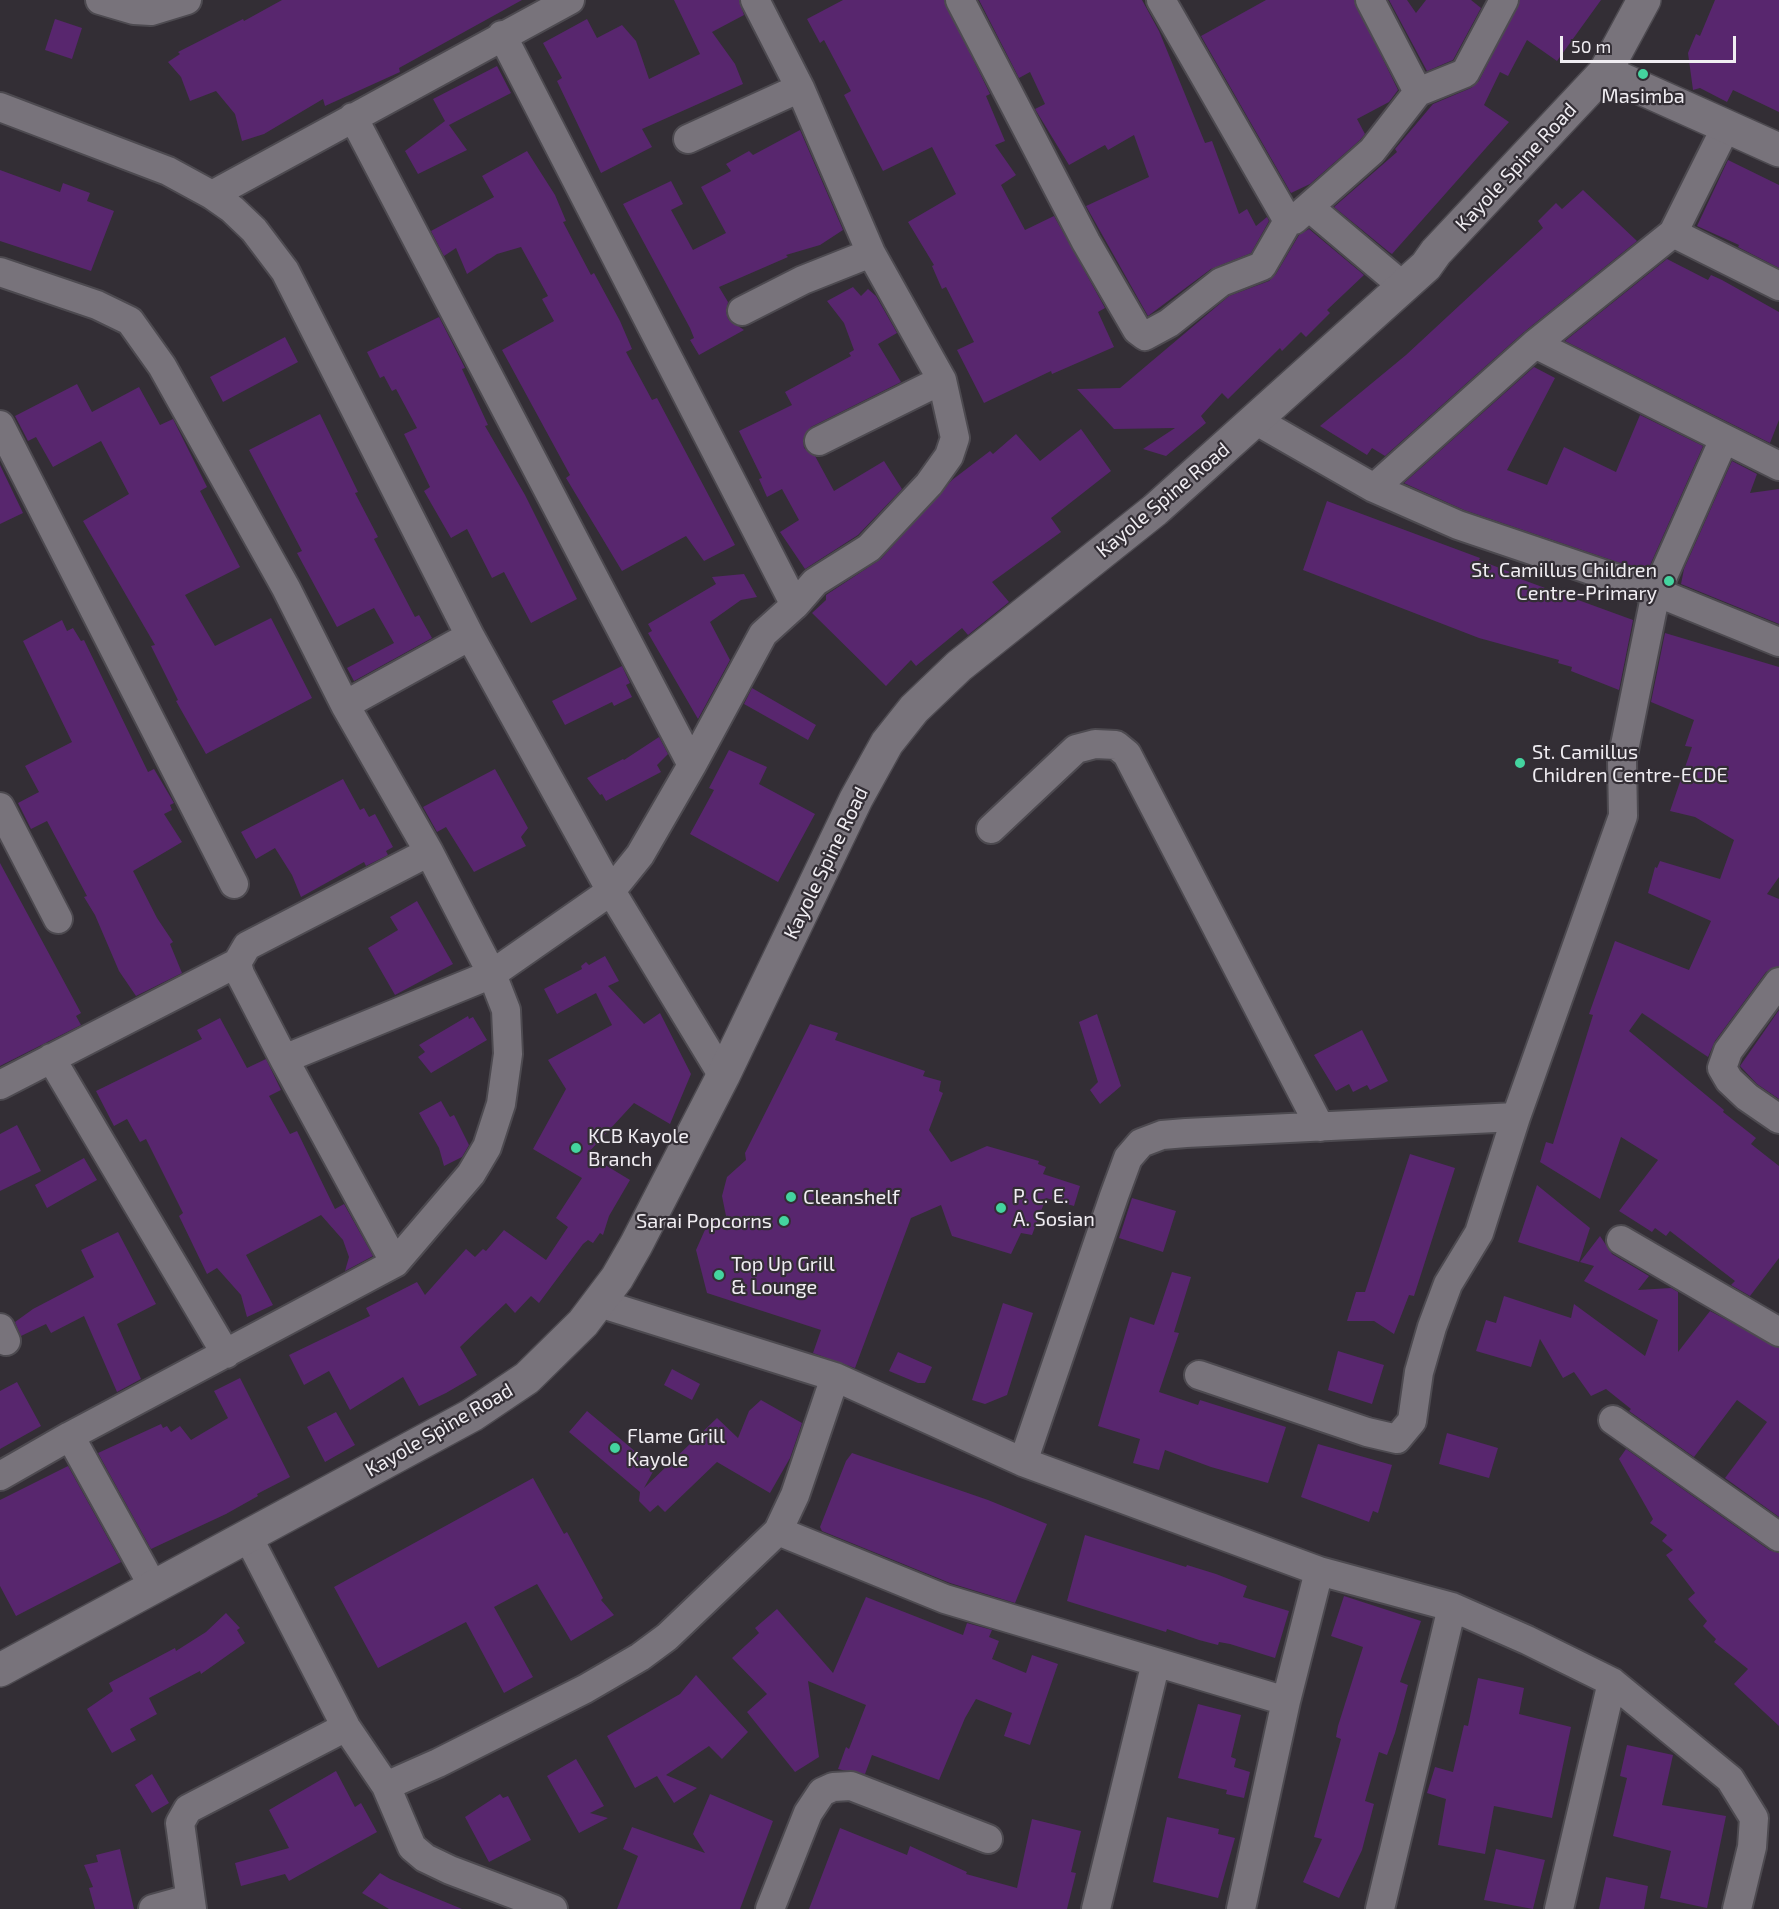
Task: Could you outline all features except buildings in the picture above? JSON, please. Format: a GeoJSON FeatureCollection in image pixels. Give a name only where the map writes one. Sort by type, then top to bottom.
{"type":"FeatureCollection","features":[{"type":"Feature","properties":{"kind":"main road","name":"Kayole Spine Road"},"geometry":{"type":"LineString","coordinates":[[0,1670],[479,1410],[527,1378],[583,1323],[599,1303],[636,1245],[723,1076],[856,799],[887,743],[914,709],[959,666],[1155,510],[1426,266],[1436,252],[1605,72],[1644,0]]}},
{"type":"Feature","properties":{"kind":"main road"},"geometry":{"type":"LineString","coordinates":[[1605,72],[1779,150]]}},
{"type":"Feature","properties":{"kind":"street"},"geometry":{"type":"LineString","coordinates":[[100,0],[134,10],[152,10],[187,0]]}},
{"type":"Feature","properties":{"kind":"street"},"geometry":{"type":"LineString","coordinates":[[212,195],[570,0]]}},
{"type":"Feature","properties":{"kind":"street"},"geometry":{"type":"LineString","coordinates":[[284,1059],[492,974],[611,891],[640,855],[693,765],[763,634],[795,605],[815,582],[869,548],[929,484],[949,456],[955,438],[942,380],[871,253],[800,87],[755,0]]}},
{"type":"Feature","properties":{"kind":"street"},"geometry":{"type":"LineString","coordinates":[[960,0],[1086,242],[1137,330],[1145,336],[1169,323],[1221,282],[1262,266],[1298,214],[1372,151],[1418,92],[1465,73],[1504,0]]}},
{"type":"Feature","properties":{"kind":"street"},"geometry":{"type":"LineString","coordinates":[[1161,0],[1298,214],[1404,287]]}},
{"type":"Feature","properties":{"kind":"street"},"geometry":{"type":"LineString","coordinates":[[1370,0],[1418,92]]}},
{"type":"Feature","properties":{"kind":"street"},"geometry":{"type":"LineString","coordinates":[[502,35],[795,605]]}},
{"type":"Feature","properties":{"kind":"street"},"geometry":{"type":"LineString","coordinates":[[688,139],[800,87]]}},
{"type":"Feature","properties":{"kind":"street"},"geometry":{"type":"LineString","coordinates":[[0,107],[168,171],[212,195],[232,208],[254,230],[285,271],[470,636],[611,891],[723,1076]]}},
{"type":"Feature","properties":{"kind":"street"},"geometry":{"type":"LineString","coordinates":[[353,117],[693,765]]}},
{"type":"Feature","properties":{"kind":"street"},"geometry":{"type":"LineString","coordinates":[[1374,488],[1535,344],[1673,232],[1727,125]]}},
{"type":"Feature","properties":{"kind":"street"},"geometry":{"type":"LineString","coordinates":[[1673,232],[1779,286]]}},
{"type":"Feature","properties":{"kind":"street"},"geometry":{"type":"LineString","coordinates":[[742,311],[803,280],[871,253]]}},
{"type":"Feature","properties":{"kind":"street"},"geometry":{"type":"LineString","coordinates":[[0,272],[97,305],[130,321],[162,366],[280,578],[345,705],[429,852],[492,974],[506,1010],[508,1054],[501,1104],[487,1147],[471,1174],[396,1263],[70,1436],[0,1476]]}},
{"type":"Feature","properties":{"kind":"street"},"geometry":{"type":"LineString","coordinates":[[1535,344],[1779,466]]}},
{"type":"Feature","properties":{"kind":"street"},"geometry":{"type":"LineString","coordinates":[[819,441],[942,380]]}},
{"type":"Feature","properties":{"kind":"street"},"geometry":{"type":"LineString","coordinates":[[1257,420],[1374,488],[1458,525],[1656,592],[1779,642]]}},
{"type":"Feature","properties":{"kind":"street"},"geometry":{"type":"LineString","coordinates":[[0,425],[234,884]]}},
{"type":"Feature","properties":{"kind":"street"},"geometry":{"type":"LineString","coordinates":[[1199,1375],[1367,1432],[1397,1439],[1412,1421],[1419,1372],[1432,1327],[1448,1284],[1479,1233],[1516,1117],[1623,816],[1622,760],[1656,592],[1724,440]]}},
{"type":"Feature","properties":{"kind":"street"},"geometry":{"type":"LineString","coordinates":[[345,705],[470,636]]}},
{"type":"Feature","properties":{"kind":"street"},"geometry":{"type":"LineString","coordinates":[[992,829],[1076,749],[1095,744],[1116,745],[1127,754],[1320,1127]]}},
{"type":"Feature","properties":{"kind":"street"},"geometry":{"type":"LineString","coordinates":[[0,807],[58,919]]}},
{"type":"Feature","properties":{"kind":"street"},"geometry":{"type":"LineString","coordinates":[[0,1085],[237,963],[247,946],[429,852]]}},
{"type":"Feature","properties":{"kind":"street"},"geometry":{"type":"LineString","coordinates":[[237,963],[240,974],[284,1059],[396,1263]]}},
{"type":"Feature","properties":{"kind":"street"},"geometry":{"type":"LineString","coordinates":[[1779,982],[1728,1051],[1722,1068],[1729,1080],[1747,1097],[1779,1119]]}},
{"type":"Feature","properties":{"kind":"street"},"geometry":{"type":"LineString","coordinates":[[51,1058],[226,1354]]}},
{"type":"Feature","properties":{"kind":"street"},"geometry":{"type":"LineString","coordinates":[[1023,1462],[1128,1158],[1141,1143],[1162,1135],[1516,1117]]}},
{"type":"Feature","properties":{"kind":"street"},"geometry":{"type":"LineString","coordinates":[[1621,1240],[1779,1332]]}},
{"type":"Feature","properties":{"kind":"street"},"geometry":{"type":"LineString","coordinates":[[599,1303],[835,1377],[1023,1462],[1319,1571],[1452,1607],[1527,1640],[1612,1682],[1730,1779],[1754,1818],[1752,1847],[1737,1909]]}},
{"type":"Feature","properties":{"kind":"street"},"geometry":{"type":"LineString","coordinates":[[386,1786],[585,1689],[640,1657],[667,1637],[778,1531],[795,1495],[835,1377]]}},
{"type":"Feature","properties":{"kind":"street"},"geometry":{"type":"LineString","coordinates":[[1613,1420],[1779,1538]]}},
{"type":"Feature","properties":{"kind":"street"},"geometry":{"type":"LineString","coordinates":[[70,1436],[154,1588]]}},
{"type":"Feature","properties":{"kind":"street"},"geometry":{"type":"LineString","coordinates":[[778,1531],[945,1599],[1286,1701]]}},
{"type":"Feature","properties":{"kind":"street"},"geometry":{"type":"LineString","coordinates":[[248,1537],[346,1727],[386,1786],[408,1839],[425,1858],[553,1909]]}},
{"type":"Feature","properties":{"kind":"street"},"geometry":{"type":"LineString","coordinates":[[1242,1909],[1286,1701],[1319,1571]]}},
{"type":"Feature","properties":{"kind":"street"},"geometry":{"type":"LineString","coordinates":[[1380,1909],[1452,1607]]}},
{"type":"Feature","properties":{"kind":"street"},"geometry":{"type":"LineString","coordinates":[[1096,1909],[1156,1662]]}},
{"type":"Feature","properties":{"kind":"street"},"geometry":{"type":"LineString","coordinates":[[1559,1909],[1612,1682]]}},
{"type":"Feature","properties":{"kind":"street"},"geometry":{"type":"LineString","coordinates":[[153,1909],[190,1904],[180,1823],[188,1809],[346,1727]]}},
{"type":"Feature","properties":{"kind":"street"},"geometry":{"type":"LineString","coordinates":[[770,1909],[808,1813],[822,1791],[833,1787],[851,1786],[988,1839]]}},
{"type":"Feature","properties":{"kind":"place","name":"Masimba"},"geometry":{"type":"Point","coordinates":[1643,74]}},
{"type":"Feature","properties":{"kind":"place","name":"St. Camillus Children Centre-Primary"},"geometry":{"type":"Point","coordinates":[1669,581]}},
{"type":"Feature","properties":{"kind":"place","name":"St. Camillus Children Centre-ECDE"},"geometry":{"type":"Point","coordinates":[1520,763]}},
{"type":"Feature","properties":{"kind":"place","name":"KCB Kayole Branch"},"geometry":{"type":"Point","coordinates":[576,1148]}},
{"type":"Feature","properties":{"kind":"place","name":"Cleanshelf"},"geometry":{"type":"Point","coordinates":[791,1197]}},
{"type":"Feature","properties":{"kind":"place","name":"P. C. E. A. Sosian"},"geometry":{"type":"Point","coordinates":[1001,1208]}},
{"type":"Feature","properties":{"kind":"place","name":"Sarai Popcorns"},"geometry":{"type":"Point","coordinates":[784,1221]}},
{"type":"Feature","properties":{"kind":"place","name":"Top Up Grill & Lounge"},"geometry":{"type":"Point","coordinates":[719,1275]}},
{"type":"Feature","properties":{"kind":"place","name":"Flame Grill Kayole"},"geometry":{"type":"Point","coordinates":[615,1448]}}]}
